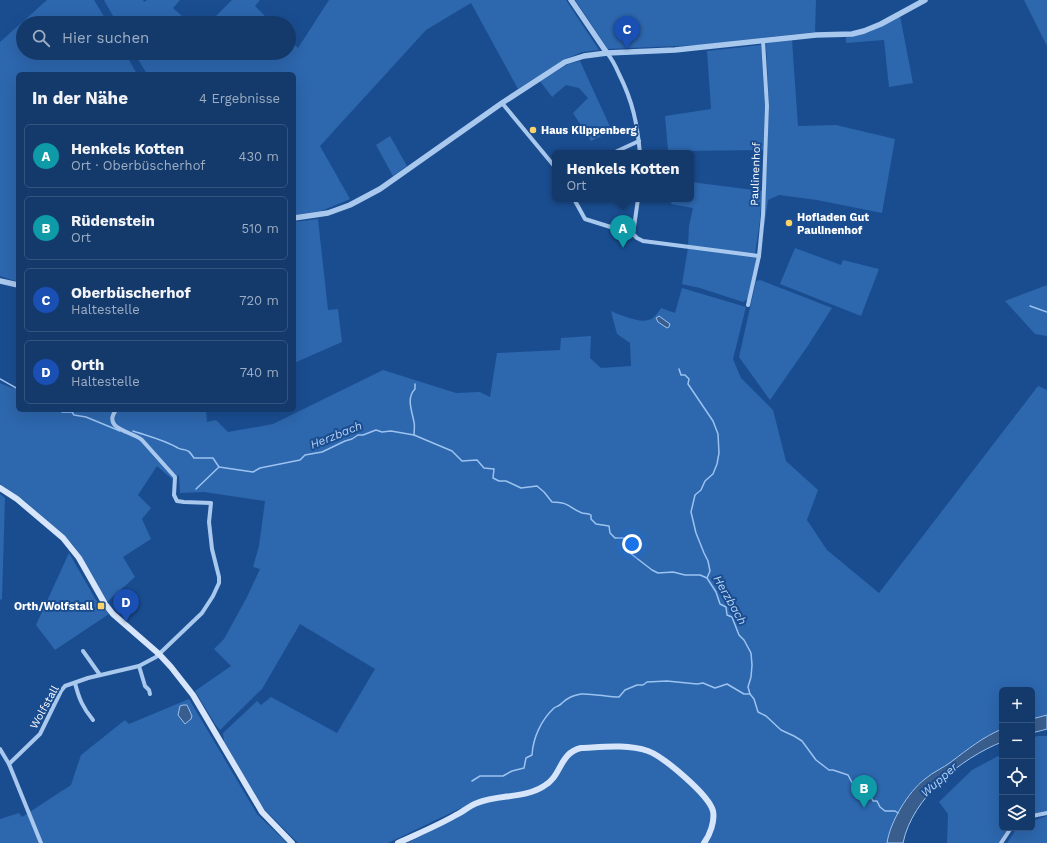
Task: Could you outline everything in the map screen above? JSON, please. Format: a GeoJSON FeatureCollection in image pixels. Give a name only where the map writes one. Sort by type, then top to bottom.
{"type":"FeatureCollection","features":[{"type":"Feature","properties":{"kind":"main road"},"geometry":{"type":"LineString","coordinates":[[0,488],[17,499],[63,538],[79,558],[105,604],[113,614],[159,654],[171,667],[193,695],[262,812],[292,843]]}},
{"type":"Feature","properties":{"kind":"main road"},"geometry":{"type":"LineString","coordinates":[[398,843],[456,815],[476,803],[485,800],[526,794],[546,786],[553,779],[565,758],[574,749],[621,746],[644,750],[657,755],[703,793],[713,811],[713,821],[704,843]]}},
{"type":"Feature","properties":{"kind":"street"},"geometry":{"type":"LineString","coordinates":[[572,0],[612,59],[626,89],[636,121],[640,150]]}},
{"type":"Feature","properties":{"kind":"street"},"geometry":{"type":"LineString","coordinates":[[296,218],[328,213],[350,205],[380,189],[502,103],[565,62],[584,56],[607,53],[675,50],[816,35],[842,35],[858,32],[881,24],[925,0]]}},
{"type":"Feature","properties":{"kind":"street","name":"Paulinenhof"},"geometry":{"type":"LineString","coordinates":[[748,305],[759,256],[763,215],[767,106],[763,41]]}},
{"type":"Feature","properties":{"kind":"street"},"geometry":{"type":"LineString","coordinates":[[502,103],[552,164]]}},
{"type":"Feature","properties":{"kind":"street"},"geometry":{"type":"LineString","coordinates":[[620,150],[639,141]]}},
{"type":"Feature","properties":{"kind":"street"},"geometry":{"type":"LineString","coordinates":[[576,202],[585,219],[633,234],[643,241],[759,256]]}},
{"type":"Feature","properties":{"kind":"street"},"geometry":{"type":"LineString","coordinates":[[633,234],[638,202]]}},
{"type":"Feature","properties":{"kind":"street"},"geometry":{"type":"LineString","coordinates":[[0,281],[16,285]]}},
{"type":"Feature","properties":{"kind":"street","name":"Wolfstall"},"geometry":{"type":"LineString","coordinates":[[9,764],[40,734],[61,691],[65,686],[100,675],[139,666],[159,654],[202,613],[213,596],[218,583],[219,577],[212,550],[209,522],[210,503],[184,502],[177,500],[174,496],[175,477],[142,440],[136,435],[112,424],[111,419],[115,412]]}},
{"type":"Feature","properties":{"kind":"street"},"geometry":{"type":"LineString","coordinates":[[83,651],[100,675]]}},
{"type":"Feature","properties":{"kind":"street"},"geometry":{"type":"LineString","coordinates":[[139,666],[145,686],[149,690],[150,694]]}},
{"type":"Feature","properties":{"kind":"street","name":"Wolfstall"},"geometry":{"type":"LineString","coordinates":[[75,683],[79,699],[93,720]]}},
{"type":"Feature","properties":{"kind":"street"},"geometry":{"type":"LineString","coordinates":[[0,749],[9,764],[41,843]]}},
{"type":"Feature","properties":{"kind":"street"},"geometry":{"type":"LineString","coordinates":[[1035,815],[1047,813]]}},
{"type":"Feature","properties":{"kind":"street"},"geometry":{"type":"LineString","coordinates":[[1001,843],[1009,831]]}},
{"type":"Feature","properties":{"kind":"shaded area"},"geometry":{"type":"Polygon","coordinates":[[[47,0],[94,0],[104,16],[29,16],[47,0]]]}},
{"type":"Feature","properties":{"kind":"shaded area"},"geometry":{"type":"Polygon","coordinates":[[[104,0],[143,0],[144,2],[147,0],[180,0],[173,8],[182,16],[113,16],[104,0]]]}},
{"type":"Feature","properties":{"kind":"shaded area"},"geometry":{"type":"Polygon","coordinates":[[[232,0],[260,0],[255,6],[265,16],[216,16],[232,0]]]}},
{"type":"Feature","properties":{"kind":"shaded area"},"geometry":{"type":"Polygon","coordinates":[[[329,0],[566,0],[599,50],[582,52],[566,59],[518,89],[471,3],[426,30],[320,146],[350,199],[321,211],[296,215],[296,72],[146,72],[138,60],[296,60],[296,46],[298,48],[329,0]]]}},
{"type":"Feature","properties":{"kind":"shaded area"},"geometry":{"type":"Polygon","coordinates":[[[575,0],[816,0],[815,32],[699,45],[608,49],[575,0]]]}},
{"type":"Feature","properties":{"kind":"shaded area"},"geometry":{"type":"Polygon","coordinates":[[[1024,0],[1047,0],[1047,46],[1024,0]]]}},
{"type":"Feature","properties":{"kind":"shaded area"},"geometry":{"type":"Polygon","coordinates":[[[900,16],[913,83],[889,87],[884,40],[846,43],[846,37],[869,32],[900,16]]]}},
{"type":"Feature","properties":{"kind":"shaded area"},"geometry":{"type":"Polygon","coordinates":[[[16,28],[16,60],[129,60],[136,72],[16,72],[16,281],[0,276],[0,42],[16,28]]]}},
{"type":"Feature","properties":{"kind":"shaded area"},"geometry":{"type":"Polygon","coordinates":[[[792,40],[798,126],[836,125],[895,139],[882,213],[817,200],[779,195],[768,200],[764,228],[769,107],[766,43],[792,40]]]}},
{"type":"Feature","properties":{"kind":"shaded area"},"geometry":{"type":"Polygon","coordinates":[[[761,45],[765,107],[763,150],[668,150],[665,116],[711,109],[707,51],[761,45]]]}},
{"type":"Feature","properties":{"kind":"shaded area"},"geometry":{"type":"Polygon","coordinates":[[[580,61],[612,131],[591,141],[573,113],[588,98],[579,88],[566,85],[552,97],[540,81],[568,64],[580,61]]]}},
{"type":"Feature","properties":{"kind":"shaded area"},"geometry":{"type":"Polygon","coordinates":[[[390,136],[407,166],[393,176],[376,145],[390,136]]]}},
{"type":"Feature","properties":{"kind":"shaded area"},"geometry":{"type":"Polygon","coordinates":[[[694,182],[762,191],[760,220],[755,254],[688,246],[689,226],[693,208],[671,204],[671,202],[694,202],[694,182]]]}},
{"type":"Feature","properties":{"kind":"shaded area"},"geometry":{"type":"Polygon","coordinates":[[[318,219],[328,310],[338,309],[342,342],[296,362],[296,222],[318,219]]]}},
{"type":"Feature","properties":{"kind":"shaded area"},"geometry":{"type":"Polygon","coordinates":[[[688,248],[758,257],[748,299],[743,302],[700,288],[682,284],[688,248]]]}},
{"type":"Feature","properties":{"kind":"shaded area"},"geometry":{"type":"Polygon","coordinates":[[[795,248],[841,265],[843,260],[879,269],[861,316],[780,284],[795,248]]]}},
{"type":"Feature","properties":{"kind":"shaded area"},"geometry":{"type":"Polygon","coordinates":[[[760,280],[832,308],[770,400],[739,357],[756,281],[760,280]]]}},
{"type":"Feature","properties":{"kind":"shaded area"},"geometry":{"type":"Polygon","coordinates":[[[1047,285],[1047,336],[1035,334],[1005,301],[1047,285]]]}},
{"type":"Feature","properties":{"kind":"shaded area"},"geometry":{"type":"Polygon","coordinates":[[[682,288],[746,307],[733,359],[741,378],[773,410],[786,461],[818,490],[807,520],[827,550],[879,593],[1038,386],[1047,390],[1047,715],[1035,718],[1035,687],[999,687],[999,730],[974,744],[949,764],[928,777],[912,792],[906,799],[896,817],[887,843],[407,843],[460,816],[461,808],[388,843],[298,843],[263,808],[224,742],[223,733],[257,701],[261,705],[271,697],[337,733],[375,669],[300,624],[262,689],[220,730],[215,724],[195,691],[231,666],[214,649],[224,639],[247,597],[260,569],[253,567],[259,546],[265,501],[204,492],[180,493],[179,475],[172,479],[157,466],[138,495],[151,508],[142,519],[151,539],[123,557],[135,577],[107,602],[72,544],[26,502],[0,484],[0,383],[16,389],[16,412],[206,412],[207,422],[216,420],[228,432],[273,424],[383,370],[456,393],[480,392],[490,397],[497,353],[560,350],[561,338],[591,336],[590,358],[601,368],[631,366],[630,343],[617,334],[611,311],[644,321],[654,317],[661,308],[675,313],[682,288]]]}},
{"type":"Feature","properties":{"kind":"shaded area"},"geometry":{"type":"Polygon","coordinates":[[[0,494],[5,498],[2,599],[0,600],[0,494]]]}},
{"type":"Feature","properties":{"kind":"shaded area"},"geometry":{"type":"Polygon","coordinates":[[[69,553],[96,600],[109,614],[55,650],[36,625],[69,553]]]}},
{"type":"Feature","properties":{"kind":"shaded area"},"geometry":{"type":"Polygon","coordinates":[[[189,699],[257,814],[287,843],[0,843],[0,819],[19,813],[22,817],[71,785],[81,755],[125,720],[129,724],[189,699]]]}},
{"type":"Feature","properties":{"kind":"shaded area"},"geometry":{"type":"Polygon","coordinates":[[[1047,736],[1047,811],[1035,813],[1035,759],[1035,737],[1047,736]]]}},
{"type":"Feature","properties":{"kind":"shaded area"},"geometry":{"type":"Polygon","coordinates":[[[999,756],[999,831],[1006,831],[999,843],[947,843],[948,814],[939,802],[972,770],[999,756]]]}},
{"type":"Feature","properties":{"kind":"shaded area"},"geometry":{"type":"Polygon","coordinates":[[[1047,816],[1047,843],[1007,843],[1015,831],[1035,831],[1035,820],[1047,816]]]}},
{"type":"Feature","properties":{"kind":"water"},"geometry":{"type":"Polygon","coordinates":[[[659,316],[670,324],[669,327],[667,328],[658,322],[656,318],[659,316]]]}},
{"type":"Feature","properties":{"kind":"water"},"geometry":{"type":"Polygon","coordinates":[[[187,705],[192,716],[191,719],[185,724],[178,715],[180,706],[187,705]]]}},
{"type":"Feature","properties":{"kind":"water"},"geometry":{"type":"Polygon","coordinates":[[[1047,715],[1047,729],[1035,732],[1035,718],[1047,715]]]}},
{"type":"Feature","properties":{"kind":"water","name":"Wupper"},"geometry":{"type":"Polygon","coordinates":[[[999,730],[999,743],[970,758],[955,769],[927,795],[916,810],[908,826],[903,843],[887,843],[896,817],[906,799],[912,792],[928,777],[988,736],[999,730]]]}},
{"type":"Feature","properties":{"kind":"waterway"},"geometry":{"type":"LineString","coordinates":[[1030,306],[1047,312]]}},
{"type":"Feature","properties":{"kind":"waterway"},"geometry":{"type":"LineString","coordinates":[[679,369],[681,375],[685,375],[689,379],[688,384],[713,421],[718,434],[719,453],[717,464],[713,474],[705,481],[701,490],[695,495],[691,512],[696,533],[708,561],[710,571],[707,578]]}},
{"type":"Feature","properties":{"kind":"waterway","name":"Herzbach"},"geometry":{"type":"LineString","coordinates":[[0,379],[16,388]]}},
{"type":"Feature","properties":{"kind":"waterway"},"geometry":{"type":"LineString","coordinates":[[414,435],[414,424],[410,400],[415,389],[415,384]]}},
{"type":"Feature","properties":{"kind":"waterway","name":"Herzbach"},"geometry":{"type":"LineString","coordinates":[[62,412],[72,412]]}},
{"type":"Feature","properties":{"kind":"waterway","name":"Herzbach"},"geometry":{"type":"LineString","coordinates":[[72,412],[74,415],[86,417],[120,431]]}},
{"type":"Feature","properties":{"kind":"waterway","name":"Herzbach"},"geometry":{"type":"LineString","coordinates":[[133,431],[162,440],[179,449],[187,450],[194,458],[213,458],[219,467],[253,472],[260,468],[300,460],[305,455],[322,452],[358,435],[363,435],[376,430],[382,432],[391,431],[414,435],[452,451],[462,461],[477,460],[484,468],[494,469],[493,478],[499,481],[506,481],[521,488],[537,486],[552,502],[566,504],[582,513],[591,515],[591,519],[596,524],[609,526],[610,533],[615,538],[623,538],[627,543],[630,553],[652,570],[658,573],[673,572],[685,575],[700,575],[707,578],[716,592],[720,604],[726,607],[727,615],[732,617],[739,635],[744,640],[751,653],[751,677],[748,687],[758,712],[766,716],[781,730],[802,741],[816,760],[829,770],[848,775],[855,788],[868,791],[873,801],[877,801],[880,807],[885,811],[895,811],[898,813]]}},
{"type":"Feature","properties":{"kind":"waterway"},"geometry":{"type":"LineString","coordinates":[[196,489],[219,467]]}},
{"type":"Feature","properties":{"kind":"waterway"},"geometry":{"type":"LineString","coordinates":[[472,781],[480,776],[503,776],[512,771],[524,768],[526,758],[532,755],[538,730],[545,718],[554,708],[575,695],[585,694],[619,697],[625,690],[637,685],[643,685],[647,682],[667,681],[697,684],[703,683],[715,688],[727,684],[744,694],[750,694]]}},
{"type":"Feature","properties":{"kind":"place","name":"Oberbüscherhof"},"geometry":{"type":"Point","coordinates":[627,49]}},
{"type":"Feature","properties":{"kind":"place","name":"Haus Klippenberg"},"geometry":{"type":"Point","coordinates":[533,130]}},
{"type":"Feature","properties":{"kind":"place","name":"Hofladen Gut Paulinenhof"},"geometry":{"type":"Point","coordinates":[789,223]}},
{"type":"Feature","properties":{"kind":"place","name":"Henkels Kotten"},"geometry":{"type":"Point","coordinates":[623,248]}},
{"type":"Feature","properties":{"kind":"place","name":"Orth/Wolfstall"},"geometry":{"type":"Point","coordinates":[101,606]}},
{"type":"Feature","properties":{"kind":"place","name":"Orth"},"geometry":{"type":"Point","coordinates":[126,622]}},
{"type":"Feature","properties":{"kind":"place","name":"Rüdenstein"},"geometry":{"type":"Point","coordinates":[864,808]}}]}
